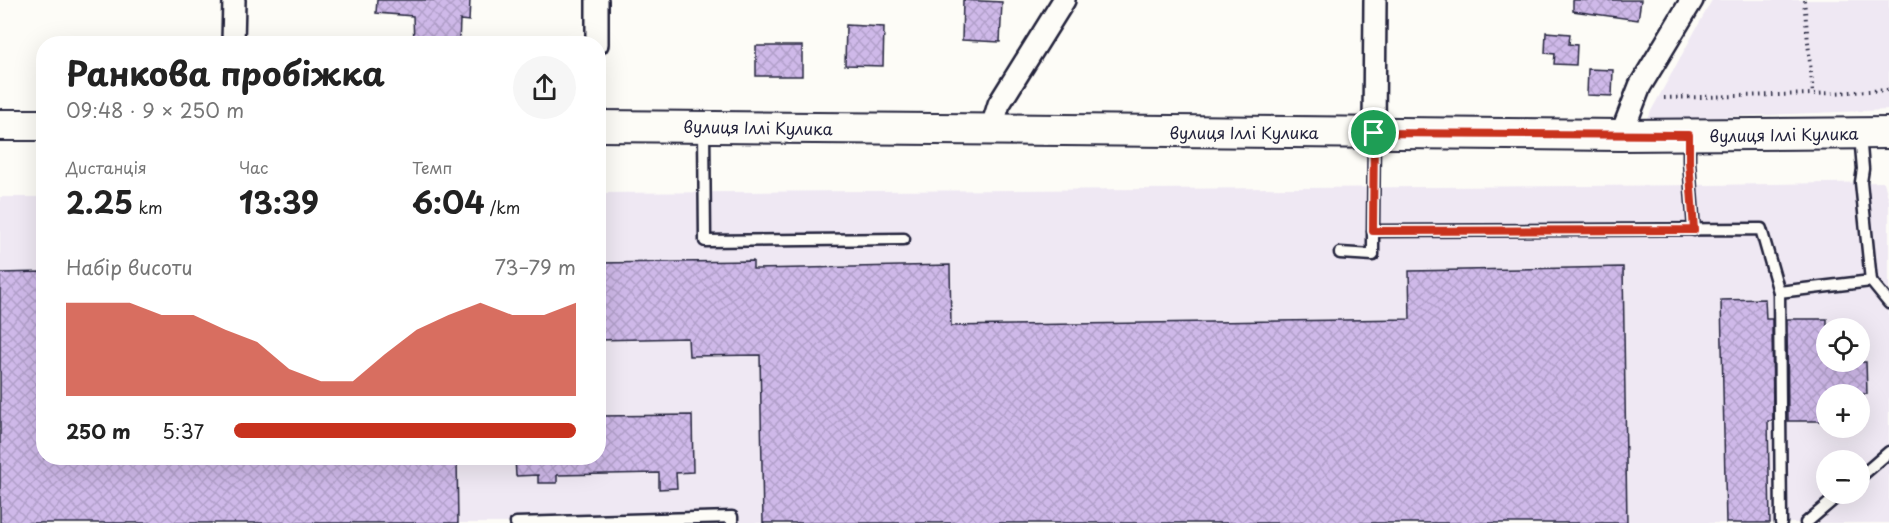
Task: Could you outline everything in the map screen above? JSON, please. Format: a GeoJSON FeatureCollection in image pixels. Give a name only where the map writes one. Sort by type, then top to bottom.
{"type":"FeatureCollection","features":[{"type":"Feature","properties":{"kind":"street"},"geometry":{"type":"LineString","coordinates":[[233,36],[234,0]]}},
{"type":"Feature","properties":{"kind":"street"},"geometry":{"type":"LineString","coordinates":[[597,0],[597,36]]}},
{"type":"Feature","properties":{"kind":"street"},"geometry":{"type":"LineString","coordinates":[[991,130],[999,104],[1064,0]]}},
{"type":"Feature","properties":{"kind":"street"},"geometry":{"type":"LineString","coordinates":[[1374,133],[1375,0]]}},
{"type":"Feature","properties":{"kind":"street"},"geometry":{"type":"LineString","coordinates":[[1621,135],[1640,86],[1692,0]]}},
{"type":"Feature","properties":{"kind":"street"},"geometry":{"type":"LineString","coordinates":[[0,125],[36,125]]}},
{"type":"Feature","properties":{"kind":"street","name":"вулиця Іллі Кулика"},"geometry":{"type":"LineString","coordinates":[[606,126],[1621,135],[1874,133]]}},
{"type":"Feature","properties":{"kind":"lane"},"geometry":{"type":"LineString","coordinates":[[704,126],[705,241],[904,239]]}},
{"type":"Feature","properties":{"kind":"lane"},"geometry":{"type":"LineString","coordinates":[[1340,253],[1374,255],[1374,133]]}},
{"type":"Feature","properties":{"kind":"lane"},"geometry":{"type":"LineString","coordinates":[[1874,133],[1863,169],[1862,182],[1871,281],[1889,303]]}},
{"type":"Feature","properties":{"kind":"lane"},"geometry":{"type":"LineString","coordinates":[[1689,135],[1694,230]]}},
{"type":"Feature","properties":{"kind":"lane"},"geometry":{"type":"LineString","coordinates":[[1373,231],[1761,229],[1779,292],[1781,523]]}},
{"type":"Feature","properties":{"kind":"lane"},"geometry":{"type":"LineString","coordinates":[[1779,292],[1871,281]]}},
{"type":"Feature","properties":{"kind":"lane"},"geometry":{"type":"LineString","coordinates":[[1870,468],[1889,452]]}},
{"type":"Feature","properties":{"kind":"lane"},"geometry":{"type":"LineString","coordinates":[[1806,523],[1828,504]]}},
{"type":"Feature","properties":{"kind":"lane"},"geometry":{"type":"LineString","coordinates":[[516,523],[732,517],[732,523]]}},
{"type":"Feature","properties":{"kind":"path"},"geometry":{"type":"LineString","coordinates":[[1804,0],[1813,94]]}},
{"type":"Feature","properties":{"kind":"path"},"geometry":{"type":"LineString","coordinates":[[1664,98],[1889,90]]}},
{"type":"Feature","properties":{"kind":"shaded area"},"geometry":{"type":"Polygon","coordinates":[[[1712,0],[1889,0],[1889,110],[1646,120],[1712,0]]]}},
{"type":"Feature","properties":{"kind":"shaded area"},"geometry":{"type":"Polygon","coordinates":[[[1884,182],[1889,201],[1889,523],[0,523],[0,197],[36,197],[36,465],[606,465],[606,193],[1884,182]]]}},
{"type":"Feature","properties":{"kind":"building"},"geometry":{"type":"Polygon","coordinates":[[[377,0],[470,0],[469,21],[460,20],[459,36],[414,36],[413,16],[376,13],[377,0]]]}},
{"type":"Feature","properties":{"kind":"building"},"geometry":{"type":"Polygon","coordinates":[[[963,0],[1002,2],[1000,42],[962,40],[963,0]]]}},
{"type":"Feature","properties":{"kind":"building"},"geometry":{"type":"Polygon","coordinates":[[[1573,0],[1641,0],[1638,20],[1573,11],[1573,0]]]}},
{"type":"Feature","properties":{"kind":"building"},"geometry":{"type":"Polygon","coordinates":[[[846,25],[884,27],[883,66],[845,65],[846,25]]]}},
{"type":"Feature","properties":{"kind":"building"},"geometry":{"type":"Polygon","coordinates":[[[1546,32],[1570,34],[1569,44],[1577,45],[1576,65],[1554,64],[1555,54],[1545,53],[1546,32]]]}},
{"type":"Feature","properties":{"kind":"building"},"geometry":{"type":"Polygon","coordinates":[[[756,46],[802,46],[802,76],[756,76],[756,46]]]}},
{"type":"Feature","properties":{"kind":"building"},"geometry":{"type":"Polygon","coordinates":[[[1588,69],[1613,70],[1612,96],[1587,95],[1588,69]]]}},
{"type":"Feature","properties":{"kind":"building"},"geometry":{"type":"Polygon","coordinates":[[[753,261],[753,269],[950,265],[951,326],[1410,319],[1409,271],[1623,267],[1627,523],[763,523],[760,355],[689,356],[688,338],[606,340],[606,263],[753,261]]]}},
{"type":"Feature","properties":{"kind":"building"},"geometry":{"type":"Polygon","coordinates":[[[36,272],[36,465],[457,465],[458,523],[0,523],[0,273],[36,272]]]}},
{"type":"Feature","properties":{"kind":"building"},"geometry":{"type":"Polygon","coordinates":[[[1765,299],[1766,319],[1772,319],[1773,421],[1768,421],[1770,523],[1726,523],[1721,300],[1765,299]]]}},
{"type":"Feature","properties":{"kind":"building"},"geometry":{"type":"Polygon","coordinates":[[[1787,319],[1816,319],[1816,372],[1866,372],[1867,384],[1816,384],[1816,421],[1788,421],[1787,319]]]}},
{"type":"Feature","properties":{"kind":"building"},"geometry":{"type":"Polygon","coordinates":[[[692,415],[693,472],[676,473],[677,488],[659,489],[659,473],[557,475],[557,483],[538,483],[538,475],[516,476],[515,465],[606,465],[606,416],[692,415]]]}},
{"type":"Feature","properties":{"kind":"route"},"geometry":{"type":"LineString","coordinates":[[1374,133],[1689,135],[1694,230],[1373,231],[1374,133]]}}]}
